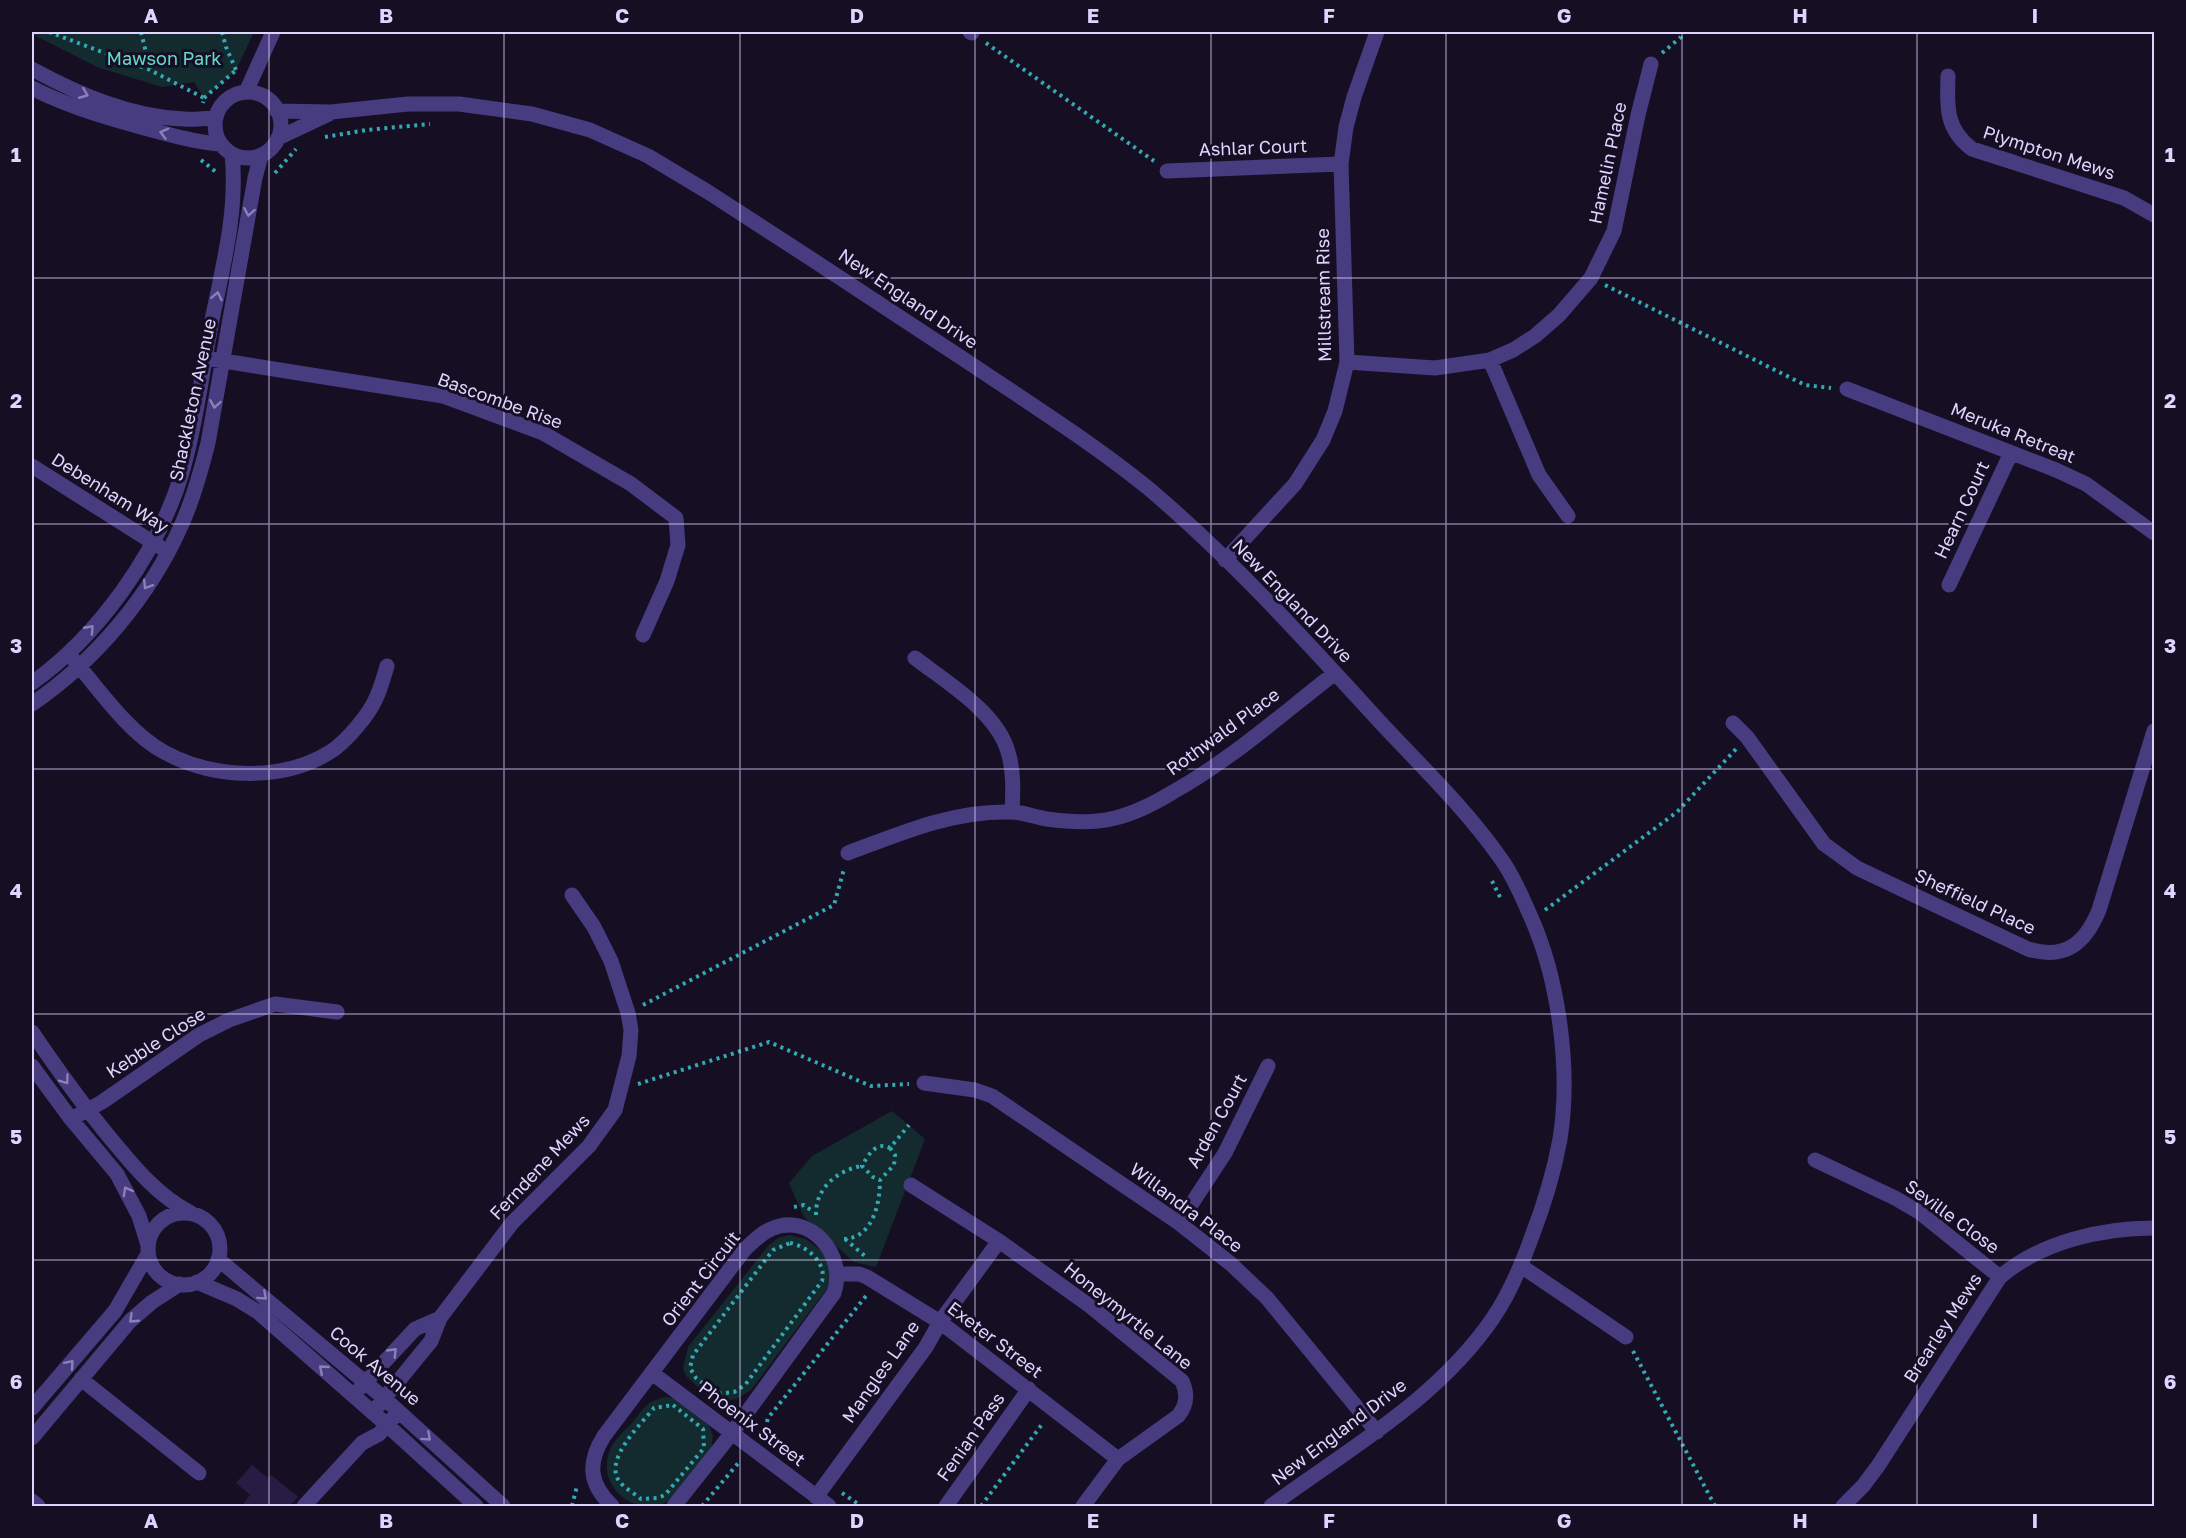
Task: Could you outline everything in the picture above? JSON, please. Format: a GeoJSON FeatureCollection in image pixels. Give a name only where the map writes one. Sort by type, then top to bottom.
{"type":"FeatureCollection","features":[{"type":"Feature","properties":{"kind":"street"},"geometry":{"type":"LineString","coordinates":[[254,94],[254,77],[273,32]]}},
{"type":"Feature","properties":{"kind":"street","name":"Millstream Rise"},"geometry":{"type":"LineString","coordinates":[[1225,560],[1295,484],[1323,440],[1335,411],[1347,362],[1341,164],[1346,127],[1354,97],[1377,32]]}},
{"type":"Feature","properties":{"kind":"street"},"geometry":{"type":"LineString","coordinates":[[254,94],[262,61]]}},
{"type":"Feature","properties":{"kind":"street","name":"Hamelin Place"},"geometry":{"type":"LineString","coordinates":[[1347,362],[1435,368],[1490,360],[1514,350],[1535,336],[1559,315],[1591,278],[1606,248],[1618,215],[1638,115],[1651,64]]}},
{"type":"Feature","properties":{"kind":"street"},"geometry":{"type":"LineString","coordinates":[[32,69],[71,88],[121,107],[166,117],[216,118]]}},
{"type":"Feature","properties":{"kind":"street","name":"Plympton Mews"},"geometry":{"type":"LineString","coordinates":[[1948,76],[1947,109],[1957,134],[1962,142],[1972,149],[2124,198],[2154,215]]}},
{"type":"Feature","properties":{"kind":"street"},"geometry":{"type":"LineString","coordinates":[[32,88],[77,108],[125,124],[227,149],[247,158],[261,155],[274,145],[278,138],[280,124],[277,111],[271,102],[254,94],[237,94],[227,100],[220,108],[216,118],[216,131],[227,149]]}},
{"type":"Feature","properties":{"kind":"street","name":"New England Drive"},"geometry":{"type":"LineString","coordinates":[[277,111],[331,112],[408,104],[459,104],[532,114],[590,130],[648,156],[814,260],[1069,429],[1147,488],[1225,560],[1335,673],[1460,808],[1503,861],[1532,919],[1551,976],[1561,1029],[1563,1101],[1560,1140],[1543,1209],[1521,1266],[1494,1317],[1462,1356],[1429,1389],[1377,1432],[1271,1506]]}},
{"type":"Feature","properties":{"kind":"street","name":"New England Drive"},"geometry":{"type":"LineString","coordinates":[[278,138],[331,112]]}},
{"type":"Feature","properties":{"kind":"street","name":"Shackleton Avenue"},"geometry":{"type":"LineString","coordinates":[[32,683],[68,653],[114,601],[153,542],[164,521],[181,476],[190,440],[232,204],[234,174],[227,149]]}},
{"type":"Feature","properties":{"kind":"street","name":"Shackleton Avenue"},"geometry":{"type":"LineString","coordinates":[[32,704],[79,666],[107,637],[141,595],[182,526],[199,480],[208,443],[261,155]]}},
{"type":"Feature","properties":{"kind":"street","name":"Ashlar Court"},"geometry":{"type":"LineString","coordinates":[[1167,171],[1341,164]]}},
{"type":"Feature","properties":{"kind":"street","name":"Bascombe Rise"},"geometry":{"type":"LineString","coordinates":[[205,358],[443,396],[543,433],[631,484],[675,518],[678,545],[667,581],[643,634]]}},
{"type":"Feature","properties":{"kind":"street"},"geometry":{"type":"LineString","coordinates":[[1490,360],[1539,475],[1568,516]]}},
{"type":"Feature","properties":{"kind":"street","name":"Meruka Retreat"},"geometry":{"type":"LineString","coordinates":[[1847,389],[2056,470],[2086,484],[2154,533]]}},
{"type":"Feature","properties":{"kind":"street","name":"Hearn Court"},"geometry":{"type":"LineString","coordinates":[[1949,585],[2011,453]]}},
{"type":"Feature","properties":{"kind":"street","name":"Debenham Way"},"geometry":{"type":"LineString","coordinates":[[32,466],[168,552]]}},
{"type":"Feature","properties":{"kind":"street"},"geometry":{"type":"LineString","coordinates":[[68,653],[134,730],[162,751],[191,765],[222,773],[259,774],[301,765],[331,752],[354,731],[377,698],[387,666]]}},
{"type":"Feature","properties":{"kind":"street"},"geometry":{"type":"LineString","coordinates":[[915,658],[992,721],[1002,737],[1011,765],[1012,812]]}},
{"type":"Feature","properties":{"kind":"street","name":"Rothwald Place"},"geometry":{"type":"LineString","coordinates":[[848,853],[904,831],[971,814],[1012,812],[1075,822],[1113,819],[1131,813],[1201,777],[1335,673]]}},
{"type":"Feature","properties":{"kind":"street","name":"Sheffield Place"},"geometry":{"type":"LineString","coordinates":[[1733,723],[1747,737],[1824,844],[1838,856],[1857,868],[2028,949],[2053,954],[2076,945],[2092,927],[2154,731]]}},
{"type":"Feature","properties":{"kind":"street","name":"Ferndene Mews"},"geometry":{"type":"LineString","coordinates":[[373,1412],[431,1341],[440,1318],[512,1223],[589,1146],[615,1110],[629,1056],[631,1039],[628,1013],[611,961],[594,927],[572,895]]}},
{"type":"Feature","properties":{"kind":"street","name":"Kebble Close"},"geometry":{"type":"LineString","coordinates":[[72,1119],[102,1102],[199,1035],[229,1020],[275,1004],[337,1012]]}},
{"type":"Feature","properties":{"kind":"street"},"geometry":{"type":"LineString","coordinates":[[32,1032],[87,1110],[142,1176],[172,1203],[203,1218],[215,1230],[219,1242],[218,1259],[210,1273],[197,1282],[180,1284],[152,1302],[130,1322],[32,1438]]}},
{"type":"Feature","properties":{"kind":"street"},"geometry":{"type":"LineString","coordinates":[[32,1066],[117,1174],[139,1216],[153,1267],[161,1276],[180,1284]]}},
{"type":"Feature","properties":{"kind":"street","name":"Arden Court"},"geometry":{"type":"LineString","coordinates":[[1179,1223],[1225,1153],[1268,1066]]}},
{"type":"Feature","properties":{"kind":"street","name":"Willandra Place"},"geometry":{"type":"LineString","coordinates":[[924,1083],[975,1090],[992,1096],[1179,1223],[1237,1270],[1267,1298],[1377,1432]]}},
{"type":"Feature","properties":{"kind":"street","name":"Seville Close"},"geometry":{"type":"LineString","coordinates":[[1815,1160],[1919,1212],[2000,1276]]}},
{"type":"Feature","properties":{"kind":"street","name":"Honeymyrtle Lane"},"geometry":{"type":"LineString","coordinates":[[911,1185],[999,1241],[1089,1306],[1182,1382],[1186,1396],[1183,1410],[1118,1459],[1083,1506]]}},
{"type":"Feature","properties":{"kind":"street"},"geometry":{"type":"LineString","coordinates":[[32,1408],[115,1311],[148,1250],[152,1232],[161,1220],[174,1214],[191,1214]]}},
{"type":"Feature","properties":{"kind":"street","name":"Orient Circuit"},"geometry":{"type":"LineString","coordinates":[[603,1503],[592,1473],[595,1453],[604,1436],[745,1249],[771,1229],[790,1226],[810,1230],[833,1253],[838,1274]]}},
{"type":"Feature","properties":{"kind":"street","name":"Brearley Mews"},"geometry":{"type":"LineString","coordinates":[[1843,1506],[1863,1486],[1878,1466],[2000,1276],[2016,1263],[2037,1251],[2055,1245],[2110,1231],[2154,1228]]}},
{"type":"Feature","properties":{"kind":"street","name":"Mangles Lane"},"geometry":{"type":"LineString","coordinates":[[816,1497],[926,1347],[940,1322],[999,1241]]}},
{"type":"Feature","properties":{"kind":"street","name":"Cook Avenue"},"geometry":{"type":"LineString","coordinates":[[218,1259],[239,1274],[385,1399],[503,1506]]}},
{"type":"Feature","properties":{"kind":"street"},"geometry":{"type":"LineString","coordinates":[[1521,1266],[1626,1337]]}},
{"type":"Feature","properties":{"kind":"street"},"geometry":{"type":"LineString","coordinates":[[674,1506],[732,1433],[829,1302],[837,1285],[838,1274]]}},
{"type":"Feature","properties":{"kind":"street","name":"Exeter Street"},"geometry":{"type":"LineString","coordinates":[[838,1274],[859,1274],[878,1282],[940,1322],[1118,1459]]}},
{"type":"Feature","properties":{"kind":"street","name":"Cook Avenue"},"geometry":{"type":"LineString","coordinates":[[197,1282],[237,1299],[258,1312],[476,1506]]}},
{"type":"Feature","properties":{"kind":"street","name":"Ferndene Mews"},"geometry":{"type":"LineString","coordinates":[[353,1395],[415,1329],[440,1318]]}},
{"type":"Feature","properties":{"kind":"street","name":"Phoenix Street"},"geometry":{"type":"LineString","coordinates":[[652,1373],[829,1506]]}},
{"type":"Feature","properties":{"kind":"street"},"geometry":{"type":"LineString","coordinates":[[81,1379],[199,1473]]}},
{"type":"Feature","properties":{"kind":"street","name":"Fenian Pass"},"geometry":{"type":"LineString","coordinates":[[946,1506],[1029,1389]]}},
{"type":"Feature","properties":{"kind":"street"},"geometry":{"type":"LineString","coordinates":[[304,1506],[362,1443],[379,1434],[399,1412]]}},
{"type":"Feature","properties":{"kind":"street"},"geometry":{"type":"LineString","coordinates":[[32,1501],[38,1506]]}},
{"type":"Feature","properties":{"kind":"path"},"geometry":{"type":"LineString","coordinates":[[49,32],[150,70],[204,98]]}},
{"type":"Feature","properties":{"kind":"path"},"geometry":{"type":"LineString","coordinates":[[141,32],[150,70]]}},
{"type":"Feature","properties":{"kind":"path"},"geometry":{"type":"LineString","coordinates":[[222,32],[236,70],[254,77]]}},
{"type":"Feature","properties":{"kind":"path"},"geometry":{"type":"LineString","coordinates":[[971,32],[1167,171]]}},
{"type":"Feature","properties":{"kind":"path"},"geometry":{"type":"LineString","coordinates":[[1651,64],[1681,37],[1682,32]]}},
{"type":"Feature","properties":{"kind":"path"},"geometry":{"type":"LineString","coordinates":[[202,108],[204,98],[240,66]]}},
{"type":"Feature","properties":{"kind":"path"},"geometry":{"type":"LineString","coordinates":[[317,140],[366,130],[431,124]]}},
{"type":"Feature","properties":{"kind":"path"},"geometry":{"type":"LineString","coordinates":[[272,177],[298,148]]}},
{"type":"Feature","properties":{"kind":"path"},"geometry":{"type":"LineString","coordinates":[[198,158],[217,173]]}},
{"type":"Feature","properties":{"kind":"path"},"geometry":{"type":"LineString","coordinates":[[1591,278],[1805,385],[1847,389]]}},
{"type":"Feature","properties":{"kind":"path"},"geometry":{"type":"LineString","coordinates":[[1532,919],[1677,812],[1747,737]]}},
{"type":"Feature","properties":{"kind":"path"},"geometry":{"type":"LineString","coordinates":[[628,1013],[834,905],[848,853]]}},
{"type":"Feature","properties":{"kind":"path"},"geometry":{"type":"LineString","coordinates":[[1491,880],[1507,911]]}},
{"type":"Feature","properties":{"kind":"path"},"geometry":{"type":"LineString","coordinates":[[622,1084],[637,1085],[769,1042],[871,1086],[924,1083]]}},
{"type":"Feature","properties":{"kind":"path"},"geometry":{"type":"LineString","coordinates":[[890,1148],[909,1125]]}},
{"type":"Feature","properties":{"kind":"path"},"geometry":{"type":"LineString","coordinates":[[823,1221],[816,1215],[816,1210],[825,1185],[840,1174],[862,1166],[869,1154],[877,1147],[883,1145],[890,1148],[895,1155],[894,1166],[880,1180],[878,1205],[871,1221],[856,1235],[845,1239],[841,1236]]}},
{"type":"Feature","properties":{"kind":"path"},"geometry":{"type":"LineString","coordinates":[[862,1166],[873,1177],[880,1180]]}},
{"type":"Feature","properties":{"kind":"path"},"geometry":{"type":"LineString","coordinates":[[790,1243],[798,1244],[821,1263],[824,1274],[822,1281],[745,1385],[734,1392],[717,1394],[696,1378],[690,1368],[693,1355],[773,1250],[790,1243]]}},
{"type":"Feature","properties":{"kind":"path"},"geometry":{"type":"LineString","coordinates":[[702,1506],[764,1433],[768,1418],[878,1282]]}},
{"type":"Feature","properties":{"kind":"path"},"geometry":{"type":"LineString","coordinates":[[1626,1337],[1715,1506]]}},
{"type":"Feature","properties":{"kind":"path"},"geometry":{"type":"LineString","coordinates":[[673,1405],[703,1429],[704,1448],[665,1495],[657,1498],[641,1499],[619,1482],[616,1474],[615,1465],[618,1454],[654,1408],[660,1406],[673,1405]]}},
{"type":"Feature","properties":{"kind":"path"},"geometry":{"type":"LineString","coordinates":[[981,1506],[1054,1409]]}},
{"type":"Feature","properties":{"kind":"path"},"geometry":{"type":"LineString","coordinates":[[764,1433],[773,1440]]}},
{"type":"Feature","properties":{"kind":"path"},"geometry":{"type":"LineString","coordinates":[[826,1482],[861,1506]]}},
{"type":"Feature","properties":{"kind":"green space","name":"Mawson Park"},"geometry":{"type":"Polygon","coordinates":[[[32,32],[254,32],[236,70],[204,98],[194,82],[162,87],[97,67],[32,32]]]}},
{"type":"Feature","properties":{"kind":"green space"},"geometry":{"type":"Polygon","coordinates":[[[892,1111],[925,1139],[876,1267],[854,1262],[804,1217],[789,1183],[812,1156],[892,1111]]]}},
{"type":"Feature","properties":{"kind":"green space"},"geometry":{"type":"Polygon","coordinates":[[[789,1235],[806,1239],[823,1252],[829,1260],[829,1286],[751,1390],[736,1399],[725,1401],[715,1399],[705,1394],[686,1376],[683,1368],[688,1347],[768,1246],[778,1238],[789,1235]]]}},
{"type":"Feature","properties":{"kind":"green space"},"geometry":{"type":"Polygon","coordinates":[[[667,1397],[677,1399],[709,1426],[713,1436],[711,1450],[674,1497],[661,1504],[648,1506],[635,1504],[614,1488],[608,1476],[607,1462],[611,1448],[646,1405],[667,1397]]]}},
{"type":"Feature","properties":{"kind":"building"},"geometry":{"type":"Polygon","coordinates":[[[252,1465],[268,1478],[271,1475],[298,1497],[289,1506],[246,1506],[243,1504],[250,1495],[236,1483],[252,1465]]]}}]}
